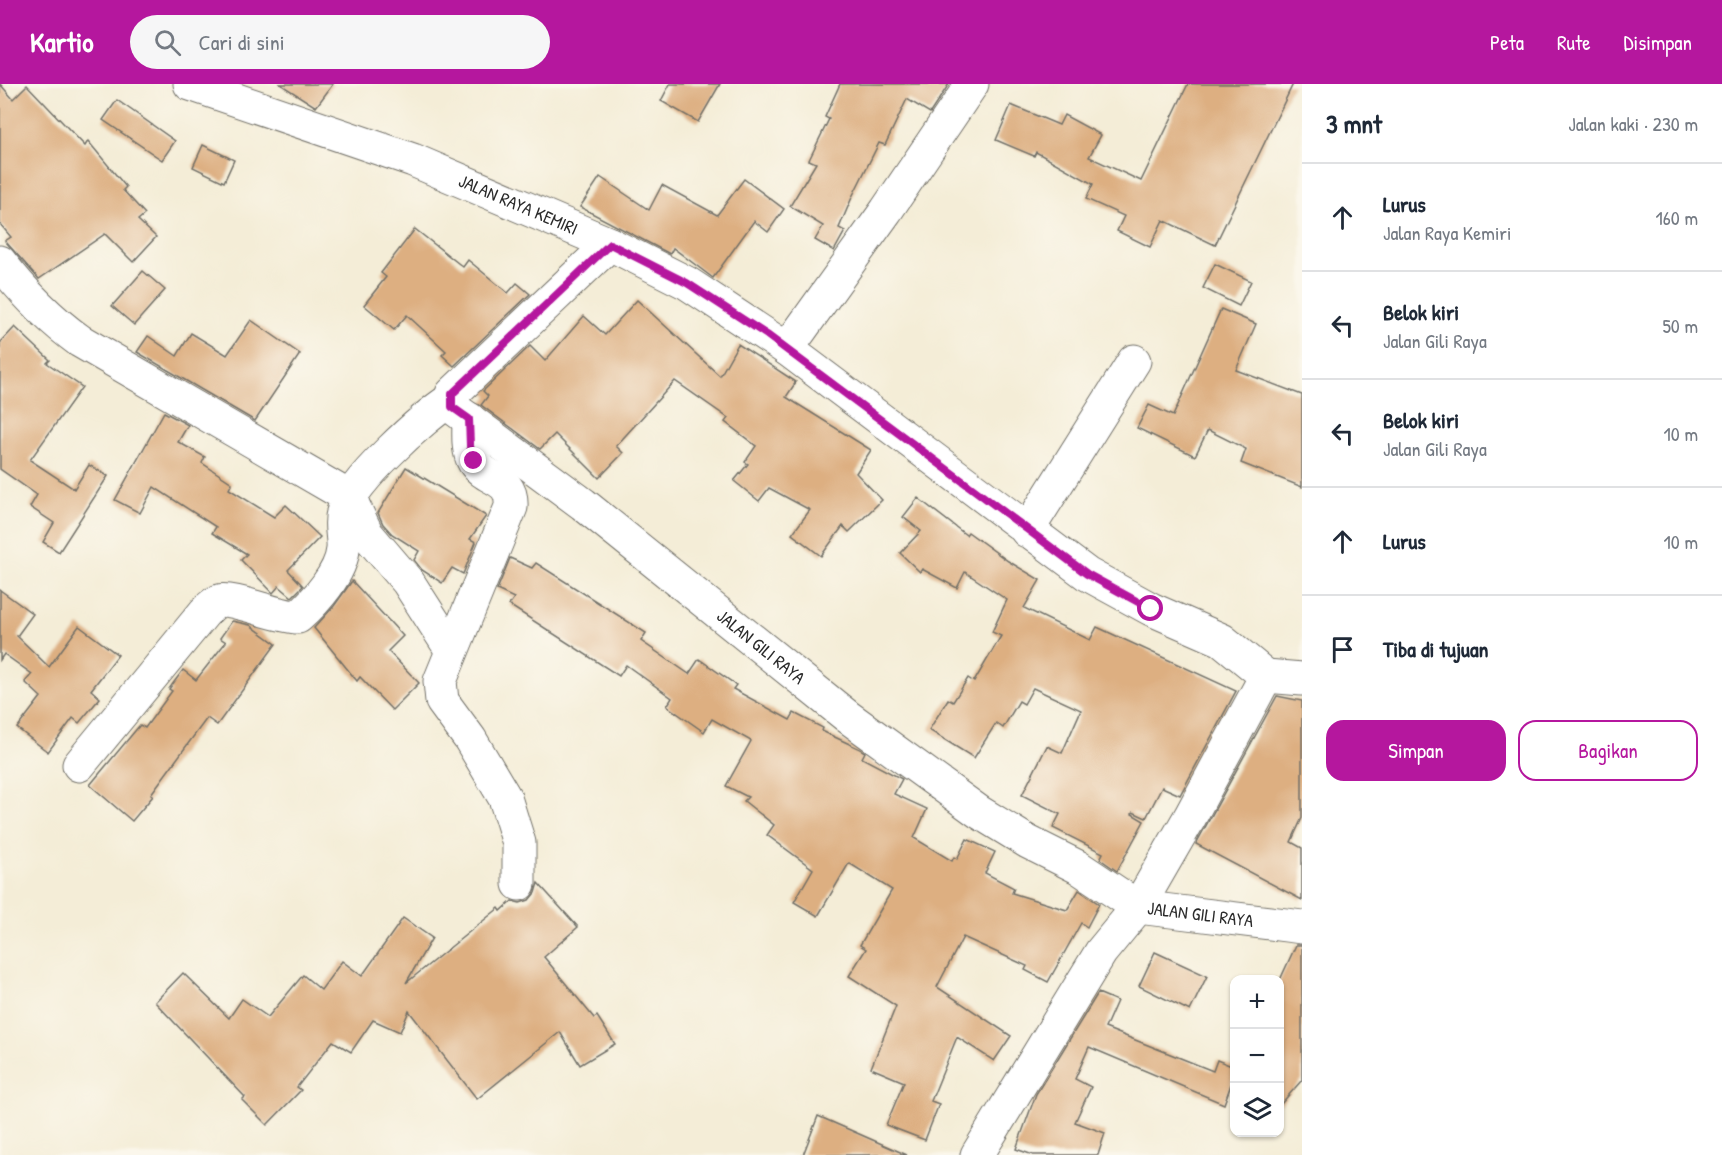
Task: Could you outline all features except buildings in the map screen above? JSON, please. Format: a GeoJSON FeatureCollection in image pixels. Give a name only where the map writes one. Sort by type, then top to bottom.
{"type":"FeatureCollection","features":[{"type":"Feature","properties":{"kind":"street","name":"JALAN RAYA KEMIRI"},"geometry":{"type":"LineString","coordinates":[[190,84],[413,160],[610,244],[687,283],[787,349],[1087,574],[1151,609],[1222,640],[1266,676]]}},
{"type":"Feature","properties":{"kind":"street"},"geometry":{"type":"LineString","coordinates":[[787,349],[886,211],[972,84]]}},
{"type":"Feature","properties":{"kind":"street"},"geometry":{"type":"LineString","coordinates":[[519,884],[519,843],[505,798],[470,739],[442,701],[440,681],[451,649],[511,507],[512,495],[504,484],[474,461],[452,394],[610,244]]}},
{"type":"Feature","properties":{"kind":"street"},"geometry":{"type":"LineString","coordinates":[[0,262],[25,294],[53,322],[80,341],[350,497],[367,534],[408,582],[451,649]]}},
{"type":"Feature","properties":{"kind":"street"},"geometry":{"type":"LineString","coordinates":[[1027,531],[1134,361]]}},
{"type":"Feature","properties":{"kind":"street"},"geometry":{"type":"LineString","coordinates":[[80,765],[204,613],[217,602],[228,600],[287,617],[298,617],[308,608],[340,561],[343,549],[341,529],[343,512],[350,497],[406,437],[434,411],[459,410]]}},
{"type":"Feature","properties":{"kind":"street","name":"JALAN GILI RAYA"},"geometry":{"type":"LineString","coordinates":[[459,410],[583,504],[848,717],[979,812],[1028,842],[1078,867],[1138,908],[1302,927]]}},
{"type":"Feature","properties":{"kind":"street"},"geometry":{"type":"LineString","coordinates":[[977,1155],[1101,952],[1138,908],[1266,676],[1302,680]]}},
{"type":"Feature","properties":{"kind":"route"},"geometry":{"type":"LineString","coordinates":[[474,461],[470,446],[469,419],[452,407],[450,400],[452,394],[610,244],[687,283],[767,335],[883,419],[1030,533],[1087,574],[1151,609]]}}]}
